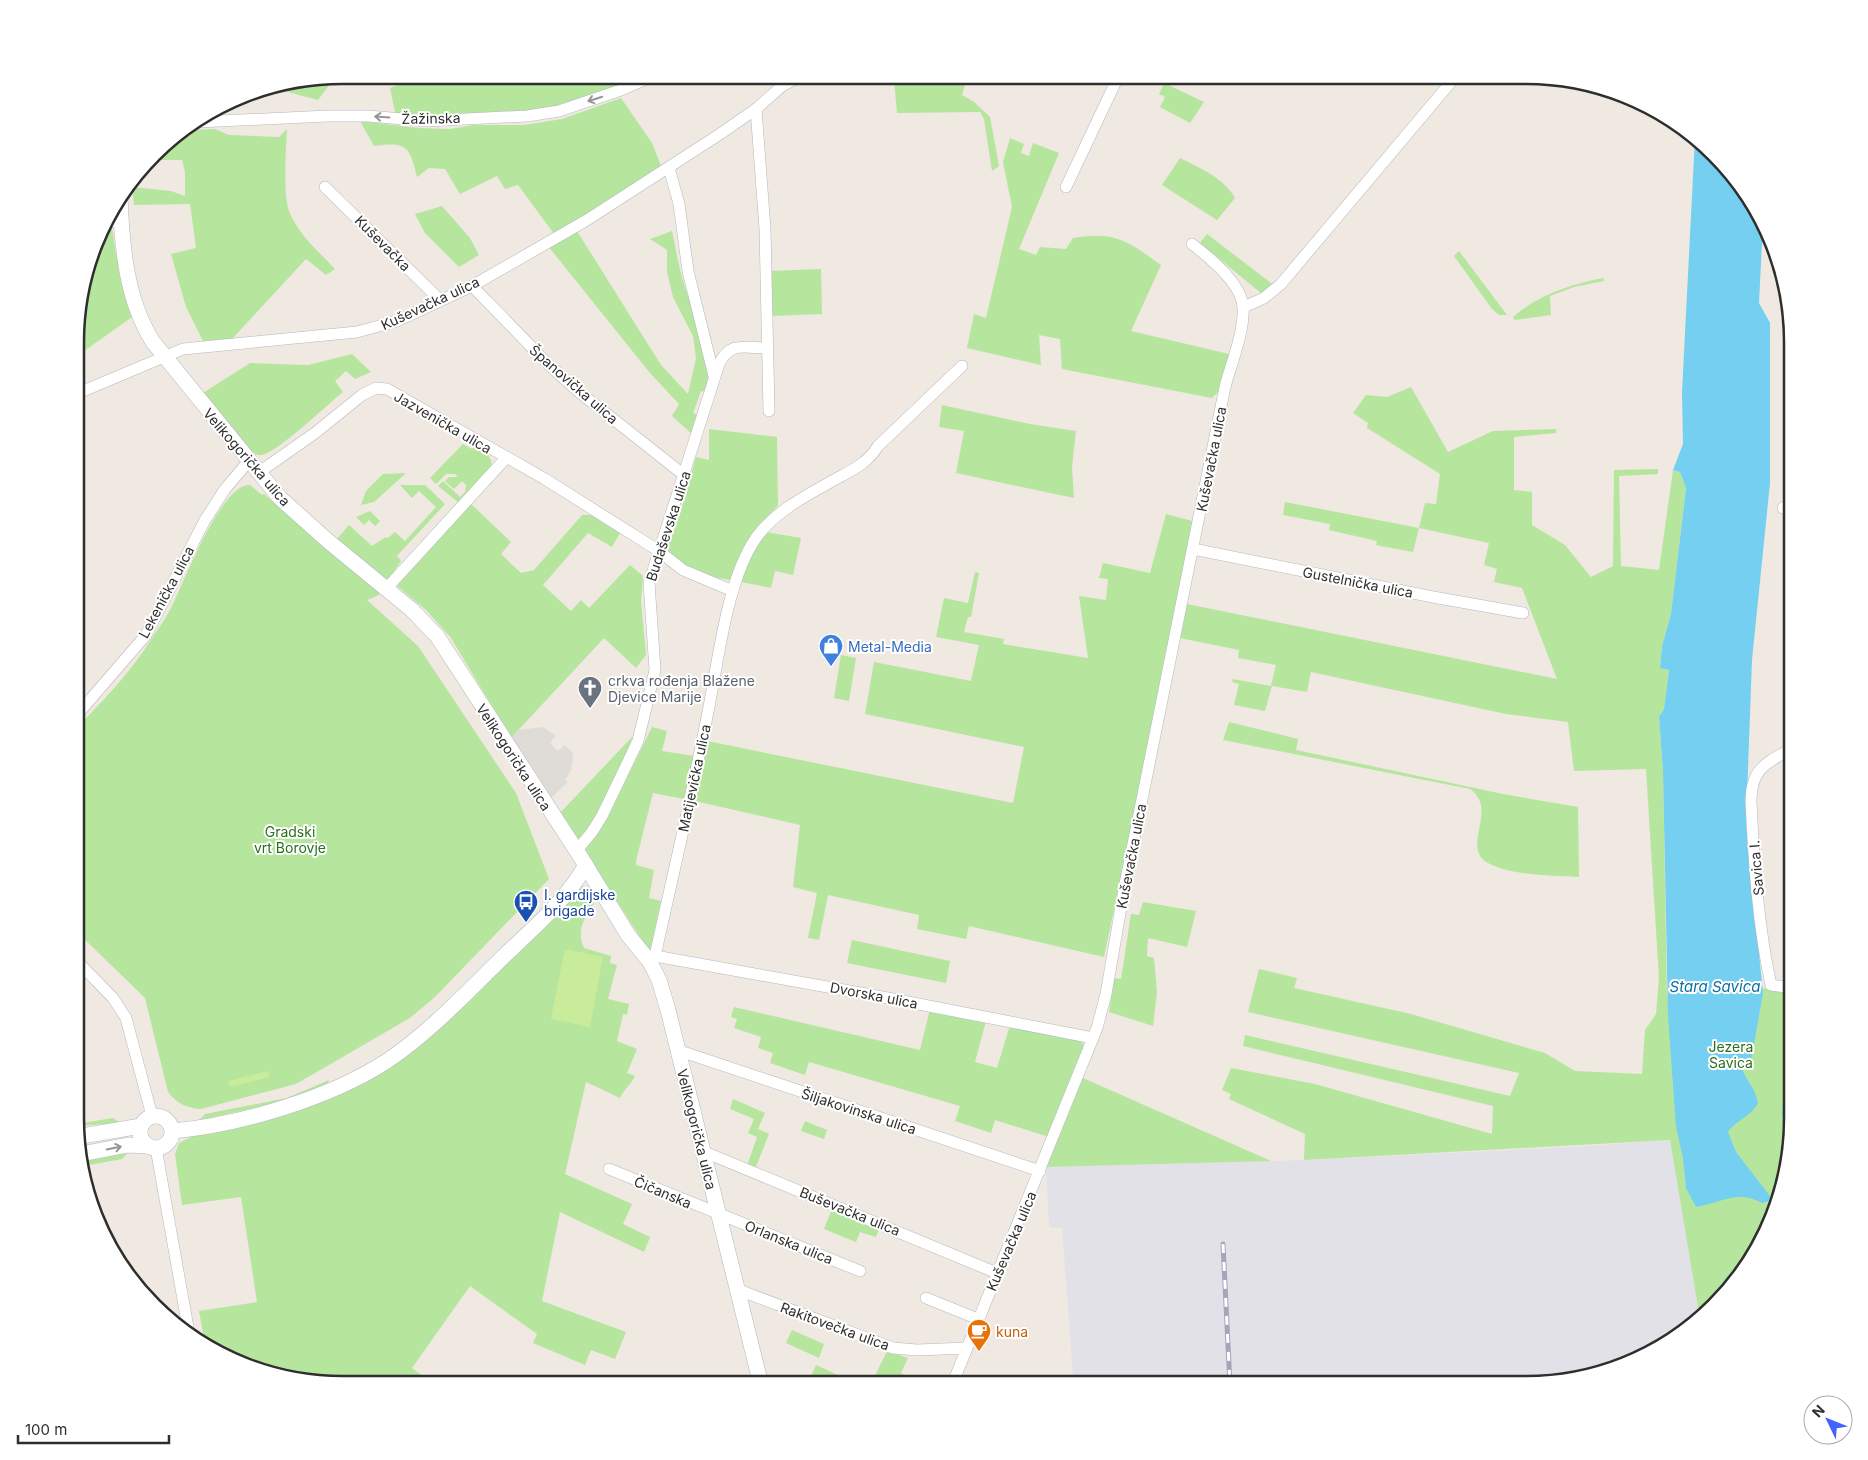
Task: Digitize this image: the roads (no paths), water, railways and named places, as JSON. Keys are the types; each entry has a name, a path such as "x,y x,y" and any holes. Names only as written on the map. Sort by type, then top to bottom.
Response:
{"street":[{"name":"Žažinska","path":"207,122 368,116 426,122 527,116 560,110 635,84"},
{"name":"Kuševačka ulica","path":"84,391 164,357 197,347 370,330 396,321 472,286 587,220 669,168 756,109 786,84"},
{"path":"1066,187 1115,84"},
{"path":"1192,244 1223,272 1237,291 1244,307 1264,298 1281,284 1449,84"},
{"path":"756,109 765,229 766,348 769,411"},
{"path":"669,168 679,204 688,271 715,378"},
{"name":"Kuševačka","path":"325,187 440,300"},
{"name":"Velikogorička ulica","path":"121,209 131,294 144,329 164,357 253,468 280,498 328,541 422,619 443,644 515,758 577,850 628,935 653,959 662,988 759,1376"},
{"path":"114,221 121,218"},
{"name":"Španovička ulica","path":"472,286 555,371 684,475"},
{"name":"Kuševačka ulica","path":"956,1376 1093,1038 1106,994 1124,884 1225,387 1244,307"},
{"name":"Budaševska ulica","path":"577,850 592,832 617,786 638,741 647,710 655,670 649,582 715,378 727,350 766,348"},
{"name":"Matijevička ulica","path":"653,959 696,774 733,591 749,550 763,529 792,505 870,458 878,446 962,366"},
{"name":"Jazvenička ulica","path":"253,468 315,433 362,396 380,387 394,393 545,479 659,551 671,562 693,576 733,591"},
{"name":"Jazvenička ulica","path":"386,589 506,458"},
{"name":"Lekenička ulica","path":"84,707 146,635 205,520 225,489 253,468"},
{"name":"Gustelnička ulica","path":"1193,549 1523,613"},
{"name":"Savica I.","path":"1784,753 1761,767 1756,773 1751,790 1751,802 1758,893 1768,971 1772,986 1784,987"},
{"path":"173,1131 246,1117 290,1105 336,1087 382,1064 433,1024 516,945 570,889 586,865"},
{"name":"Dvorska ulica","path":"653,959 872,995 1093,1038"},
{"path":"84,968 113,998 126,1018 146,1121 140,1137 152,1147 187,1325"},
{"name":"Šiljakovinska ulica","path":"677,1050 1040,1171"},
{"path":"84,1134 166,1118 173,1131"},
{"path":"86,1153 128,1145 152,1147 166,1145 173,1131"},
{"name":"Buševačka ulica","path":"702,1151 997,1273"},
{"name":"Čičanska","path":"610,1169 710,1212 717,1212"},
{"name":"Orlanska ulica","path":"717,1212 860,1271"},
{"name":"Rakitovečka ulica","path":"736,1289 893,1348 917,1350 967,1348"},
{"path":"926,1298 978,1319"}],"water":[{"name":"Stara Savica","path":"1695,147 1709,159 1731,185 1750,213 1762,237 1759,303 1770,323 1770,483 1752,660 1746,823 1763,993 1751,1061 1742,1068 1758,1103 1751,1112 1728,1132 1736,1152 1772,1198 1771,1201 1762,1203 1745,1197 1737,1197 1696,1207 1686,1188 1683,1158 1676,1127 1668,1016 1663,772 1659,717 1664,709 1669,670 1660,668 1662,646 1671,614 1686,488 1680,472 1673,470 1683,444 1682,392"},
{"path":"1784,1090 1784,1122 1782,1114"}],"railway":[{"path":"1223,1244 1230,1376"}],"place":[{"name":"Metal-Media","path":"831,667"},
{"name":"crkva rođenja Blažene Djevice Marije","path":"590,709"},
{"name":"I. gardijske brigade","path":"526,923"},
{"name":"kuna","path":"979,1352"}],"park label":[{"name":"Gradski vrt Borovje","path":"290,840"},
{"name":"Jezera Savica","path":"1731,1054"}]}
